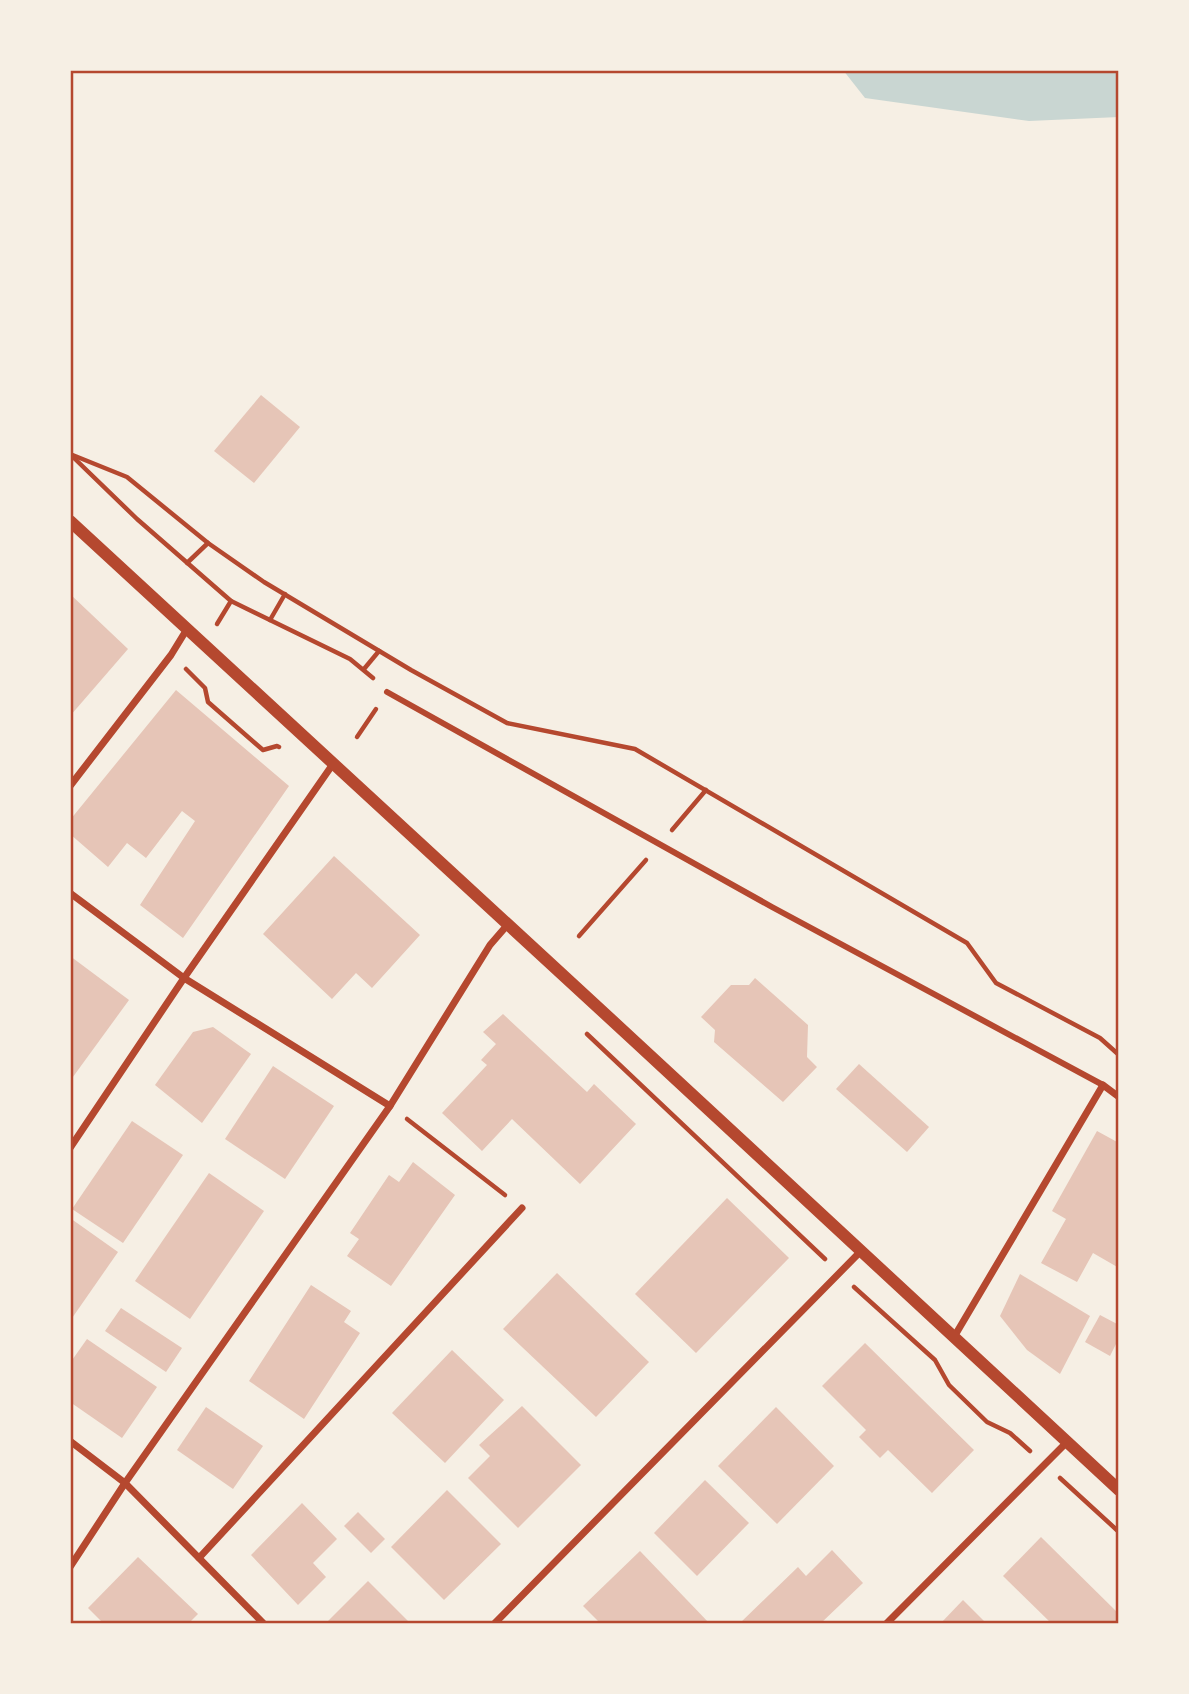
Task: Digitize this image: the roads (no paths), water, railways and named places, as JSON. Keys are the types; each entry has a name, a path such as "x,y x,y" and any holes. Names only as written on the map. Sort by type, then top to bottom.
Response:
{"street":[{"path":"70,522 509,923 1119,1490"},
{"path":"70,786 171,654 187,629"},
{"path":"387,692 1103,1085 1119,1097"},
{"path":"70,1148 333,764"},
{"path":"70,893 184,978 390,1106"},
{"path":"70,1567 125,1483 390,1106 490,945 509,923"},
{"path":"954,1337 1103,1085"},
{"path":"199,1558 522,1208"},
{"path":"494,1624 861,1251"},
{"path":"70,1441 125,1483 264,1624"},
{"path":"886,1624 1043,1463 1067,1442"}]}
